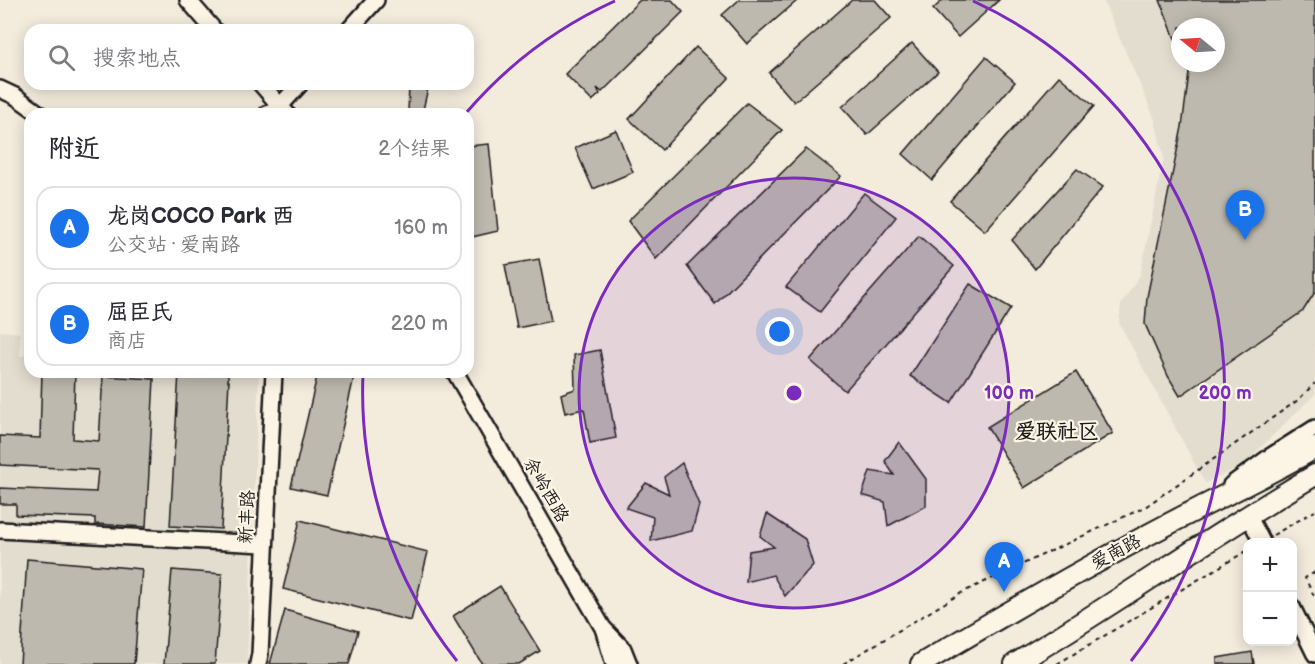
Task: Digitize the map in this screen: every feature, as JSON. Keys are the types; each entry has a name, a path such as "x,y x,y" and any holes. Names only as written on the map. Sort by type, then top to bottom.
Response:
{"main road":[{"name":"爱南路","path":"921,664 1066,578 1315,448"},
{"path":"1015,664 1086,622 1203,542 1315,475"}],"street":[{"path":"188,0 209,24"},
{"path":"354,24 376,0"},
{"path":"0,89 32,108"},
{"path":"265,90 276,108"},
{"path":"280,108 295,90"},
{"name":"新丰路","path":"258,664 274,378"},
{"name":"余岭西路","path":"458,378 603,628 614,664"},
{"path":"1206,504 1268,458 1315,428"},
{"path":"1288,490 1315,482"},
{"path":"1248,515 1260,538"},
{"path":"0,530 266,544"},
{"path":"1297,616 1315,654"},
{"name":"余岭西路","path":"603,628 623,649 629,664"}],"path":[{"path":"843,664 963,592 1145,507 1298,400 1315,383"},
{"path":"1269,538 1315,511"},
{"path":"1057,664 1243,553"},
{"path":"1315,572 1305,578 1315,598"}],"shaded area":[{"path":"1103,0 1315,0 1315,394 1242,466 1205,483 1119,323 1121,304 1140,275 1164,157 1154,117"},
{"path":"0,331 20,333 20,356 24,356 24,378 259,378 247,664 0,664"}],"building":[{"path":"640,0 672,0 683,12 602,92 597,88 600,94 592,101 565,74"},
{"path":"739,0 798,0 747,44 722,15"},
{"path":"852,0 875,0 891,18 794,102 769,73"},
{"path":"943,0 999,0 958,37 933,9"},
{"path":"1160,0 1315,0 1315,292 1303,311 1180,396 1168,376 1145,324 1147,297 1182,127 1189,72 1225,72 1225,18 1171,18 1171,28"},
{"path":"912,43 938,72 867,135 842,107"},
{"path":"696,47 729,78 662,150 629,119"},
{"path":"986,57 1015,82 932,180 903,154"},
{"path":"1059,76 1094,106 985,231 950,201"},
{"path":"409,90 428,90 423,108 408,108"},
{"path":"747,103 782,130 656,259 628,221"},
{"path":"616,130 633,172 593,189 575,148"},
{"path":"489,144 498,231 474,237 474,145"},
{"path":"806,149 841,176 715,304 687,266"},
{"path":"1077,169 1103,187 1035,269 1012,240"},
{"path":"864,193 896,217 820,312 786,287"},
{"path":"919,236 954,266 845,391 810,360"},
{"path":"539,259 551,321 517,328 505,265"},
{"path":"970,284 1011,308 951,403 910,376"},
{"path":"600,350 616,438 590,443 584,409 565,413 561,394 575,389 574,355"},
{"path":"1076,372 1113,433 1024,488 987,427"},
{"path":"42,378 75,378 73,439 99,441 103,378 154,379 146,527 95,524 95,518 16,515 16,504 0,504 0,488 96,492 98,470 0,465 0,436 40,438"},
{"path":"179,378 228,378 221,529 170,526"},
{"path":"317,378 354,378 327,495 291,487"},
{"path":"899,442 926,479 926,506 888,526 885,502 862,495 870,471 894,475 885,461"},
{"path":"682,463 699,505 692,531 651,541 653,517 626,508 646,483 669,494 664,477"},
{"path":"767,514 805,539 813,565 785,596 773,575 746,582 749,551 774,547 760,536"},
{"path":"300,520 428,552 411,621 283,589"},
{"path":"27,559 142,569 134,664 20,664"},
{"path":"172,570 222,574 215,664 164,664"},
{"path":"500,586 540,651 519,664 482,664 453,616"},
{"path":"285,610 358,631 349,664 270,664"},
{"path":"1252,652 1254,664 1217,664 1217,658"}],"place":[{"name":"屈臣氏","path":"1245,240"},
{"name":"龙岗COCO Park 西","path":"1004,592"}],"district":[{"name":"爱联社区","path":"1057,431"}]}
